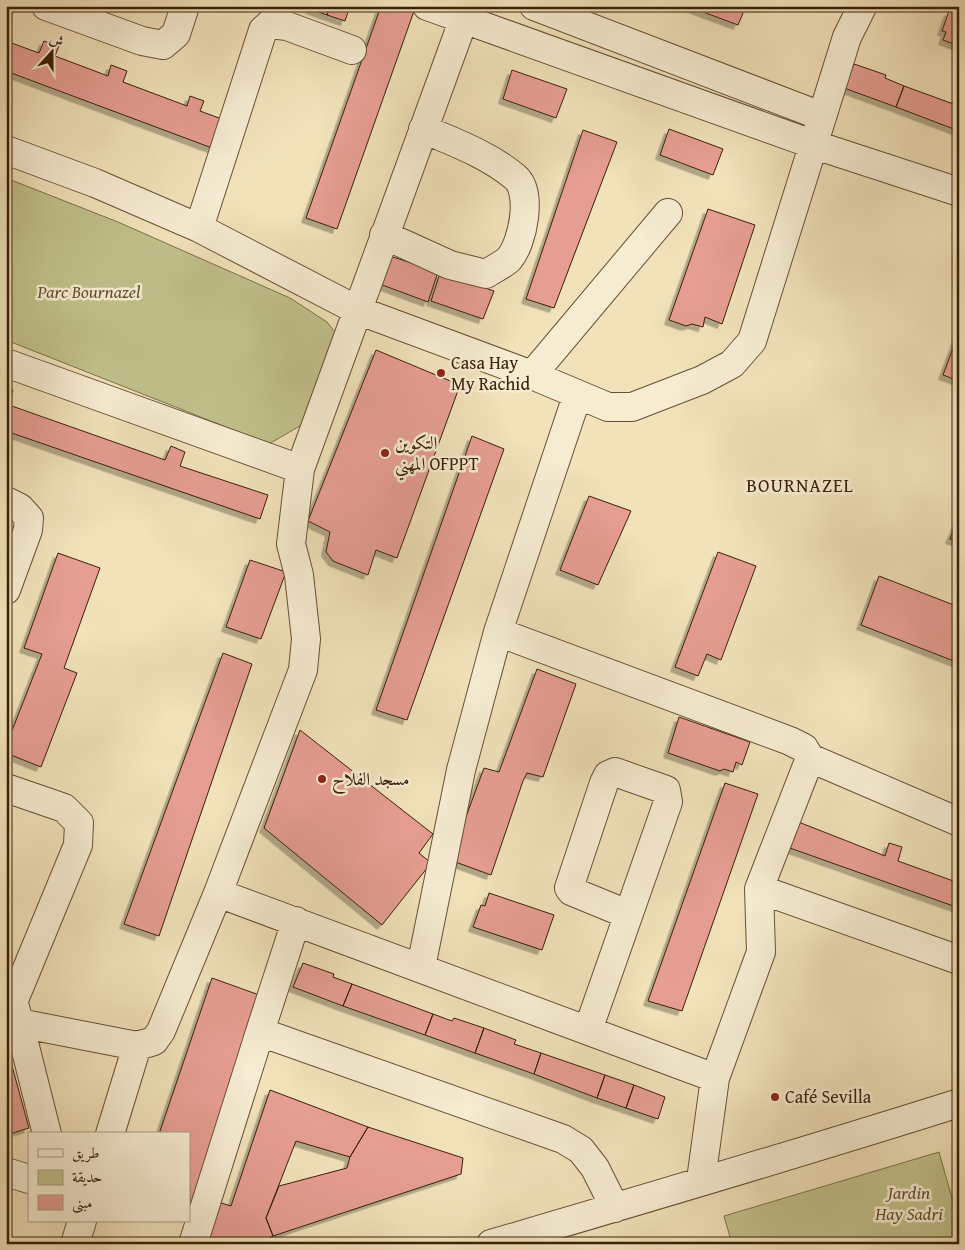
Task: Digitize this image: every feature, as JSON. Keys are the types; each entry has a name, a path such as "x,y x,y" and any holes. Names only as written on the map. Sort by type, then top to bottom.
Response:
{"street":[{"path":"46,6 142,41 163,46 176,34 185,6"},
{"path":"427,6 463,21 812,144 959,192"},
{"path":"534,6 821,116"},
{"path":"6,150 95,183 199,228 358,310 532,375 577,396 608,407 632,407 702,380 732,364 752,341 847,37 862,7"},
{"path":"16,1011 137,1046 154,1041 161,1032 218,893 303,670 306,638 299,575 291,544 300,469 463,21"},
{"path":"199,228 263,30 270,24 287,26 352,50"},
{"path":"384,235 450,265 486,274 509,259 523,230 526,202 517,178 463,146 423,129"},
{"path":"532,375 668,213"},
{"path":"6,363 300,469"},
{"path":"420,967 461,770 498,632 577,396"},
{"path":"6,501 20,508 29,518 28,530 6,590"},
{"path":"498,632 790,741 804,748 810,758 959,822"},
{"path":"701,1180 714,1078 761,952 759,889 810,758"},
{"path":"588,1030 669,796 666,790 615,772 608,775 604,783 569,888 627,914"},
{"path":"6,788 64,808 79,823 78,845 16,1011"},
{"path":"759,889 959,960"},
{"path":"218,893 714,1078"},
{"path":"192,1244 296,921"},
{"path":"6,973 46,1132"},
{"path":"260,1032 563,1139 581,1150 595,1168 615,1208"},
{"path":"111,1132 137,1046"},
{"path":"491,1244 615,1208 701,1180 814,1149 959,1103"},
{"path":"6,1172 28,1179"},
{"path":"70,1222 75,1244"},
{"path":"75,1244 82,1222"}],"green space":[{"name":"Parc Bournazel","path":"6,178 118,222 290,298 327,322 342,341 310,420 269,444 6,340"},
{"name":"Jardin Hay Sadri","path":"939,1152 959,1223 959,1244 732,1244 724,1216"}],"building":[{"path":"311,6 330,6 327,15 310,9"},
{"path":"330,6 350,6 345,21 327,15"},
{"path":"381,6 400,6 414,11 337,229 306,218"},
{"path":"687,6 746,6 738,25"},
{"path":"949,11 959,15 959,46 943,40 946,32 942,31"},
{"path":"6,41 39,53 44,41 59,46 55,56 108,76 111,65 127,71 123,82 187,106 190,96 204,101 200,111 230,122 220,151 6,71"},
{"path":"854,64 886,75 885,78 904,86 896,107 844,88"},
{"path":"512,70 567,89 556,118 503,99"},
{"path":"904,86 959,106 959,131 896,107"},
{"path":"669,129 723,149 713,175 660,155"},
{"path":"583,130 617,142 554,308 526,299"},
{"path":"708,209 755,225 722,324 705,317 703,327 692,324 686,326 669,320"},
{"path":"384,254 438,272 428,302 377,283"},
{"path":"440,273 494,291 483,319 431,301"},
{"path":"959,332 959,381 943,375"},
{"name":"التكوين المهني OFPPT","path":"376,350 460,385 397,558 376,550 368,575 333,561 326,552 330,532 308,521"},
{"path":"6,388 13,390 9,405 165,460 171,446 185,452 180,466 268,495 260,519 6,431"},
{"path":"472,436 504,449 407,720 376,710"},
{"path":"589,496 631,511 598,585 560,570"},
{"path":"959,518 959,542 950,539"},
{"path":"718,552 756,566 721,660 707,654 698,676 675,667"},
{"path":"58,553 100,568 64,668 77,673 41,767 6,753 6,746 42,654 24,648"},
{"path":"250,560 286,572 261,639 226,627"},
{"path":"879,576 959,607 959,663 861,625"},
{"path":"223,653 252,664 159,936 124,924"},
{"path":"537,669 576,684 543,777 527,773 523,781 491,875 450,860 484,768 499,772"},
{"path":"679,717 750,742 742,765 736,762 733,772 724,769 720,771 668,753"},
{"name":"مسجد الفلاح","path":"300,730 433,834 419,853 431,863 382,925 264,828"},
{"path":"725,783 758,794 682,1011 648,1001"},
{"path":"796,821 885,856 889,843 902,847 898,861 959,883 959,908 787,847"},
{"path":"489,893 554,915 542,950 473,927 481,905 485,906"},
{"path":"303,963 334,974 333,977 352,984 343,1006 293,987"},
{"path":"212,978 262,996 190,1208 190,1132 160,1132"},
{"path":"352,984 433,1014 425,1035 343,1006"},
{"path":"433,1014 452,1021 454,1018 484,1028 475,1053 425,1035"},
{"path":"484,1028 516,1040 514,1044 541,1053 534,1074 475,1053"},
{"path":"6,1044 29,1128 6,1135"},
{"path":"541,1053 605,1075 597,1098 534,1074"},
{"path":"605,1075 634,1085 626,1108 597,1098"},
{"path":"634,1085 665,1097 658,1119 626,1108"},
{"path":"270,1090 368,1127 350,1157 296,1141 266,1218 273,1236 259,1244 203,1244 218,1202 231,1206"},
{"path":"368,1127 463,1158 461,1174 273,1236 266,1218 279,1186 347,1168 350,1157"}],"place":[{"name":"Casa Hay My Rachid","path":"441,373"},
{"name":"التكوين المهني OFPPT","path":"385,453"},
{"name":"مسجد الفلاح","path":"322,779"},
{"name":"Café Sevilla","path":"775,1097"}],"district":[{"name":"BOURNAZEL","path":"800,485"}]}
